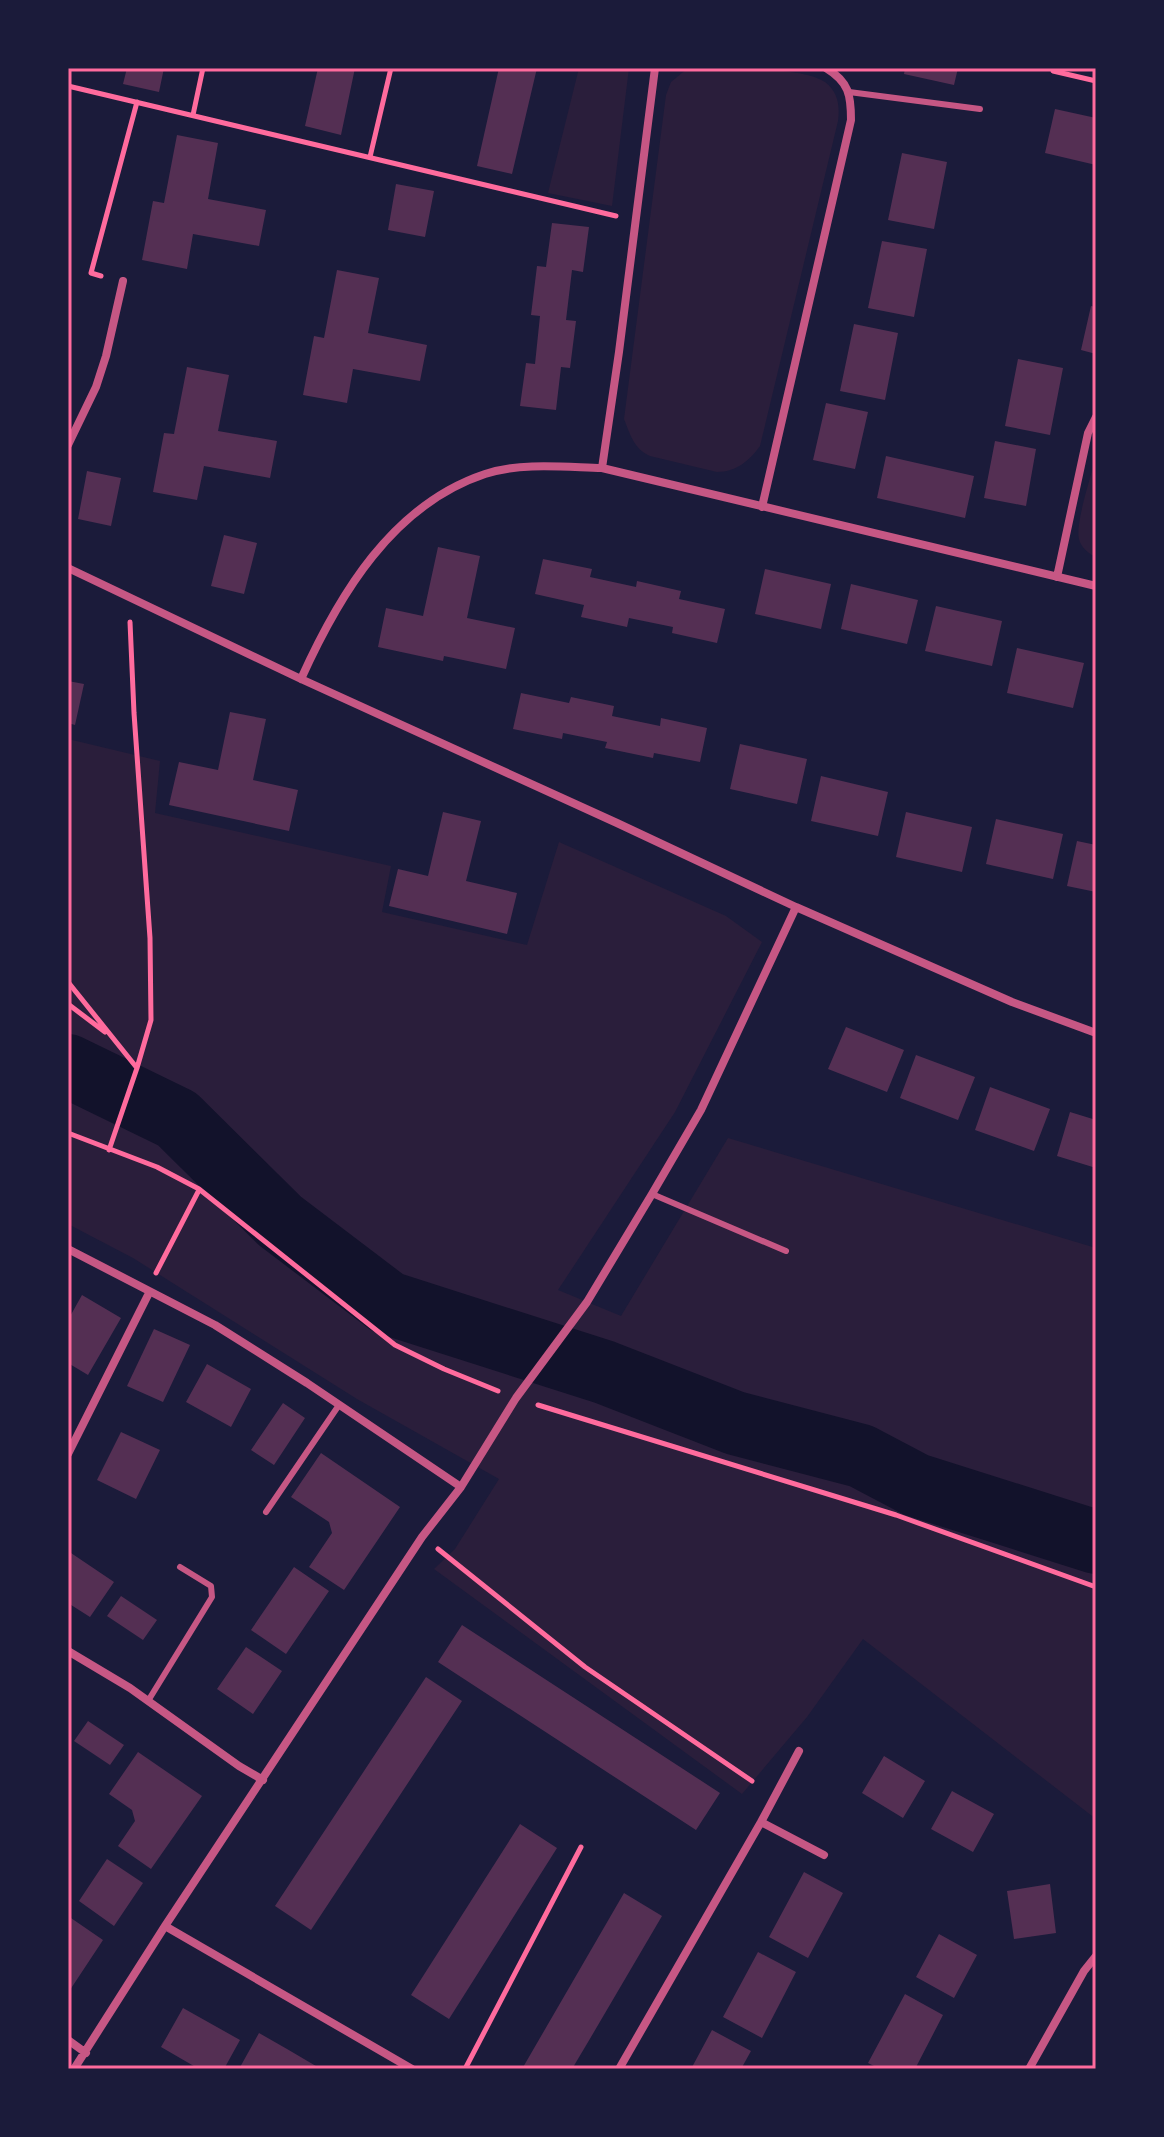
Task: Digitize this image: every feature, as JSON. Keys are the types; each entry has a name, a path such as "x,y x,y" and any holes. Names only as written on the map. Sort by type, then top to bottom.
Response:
{"street":[{"path":"602,468 655,68"},
{"path":"762,507 851,120 849,92 835,73 826,68"},
{"path":"68,445 96,387 123,281"},
{"path":"1057,577 1088,433 1096,417"},
{"path":"301,679 322,633 351,584 389,536 437,495 486,474 525,467 602,468 1096,586"},
{"path":"68,568 796,907 1012,1002 1096,1033"},
{"path":"74,2069 422,1537 461,1487 516,1398 587,1302 701,1110 796,907"},
{"path":"68,1249 215,1325 461,1487"},
{"path":"68,1454 149,1293"},
{"path":"68,1651 148,1701 263,1780"},
{"path":"619,2069 799,1751"},
{"path":"761,1822 824,1855"},
{"path":"165,1926 412,2069"},
{"path":"1029,2069 1084,1971 1096,1956"},
{"path":"68,2040 86,2053"}],"lane":[{"path":"849,92 980,109"},
{"path":"652,1194 786,1251"},
{"path":"266,1512 339,1405"},
{"path":"148,1701 212,1597 211,1586 180,1567"}],"path":[{"path":"193,115 203,68"},
{"path":"370,157 391,68"},
{"path":"1053,68 1053,71 1096,81"},
{"path":"68,86 635,220"},
{"path":"123,281 91,273 137,102"},
{"path":"109,1150 151,1020 150,938 129,625 138,601"},
{"path":"68,982 137,1068"},
{"path":"68,1004 114,1039"},
{"path":"68,1133 157,1167 199,1189 395,1345 444,1369 516,1398 896,1515 1096,1587"},
{"path":"149,1293 154,1276 199,1189"},
{"path":"422,1537 585,1667 752,1781"},
{"path":"465,2069 581,1847"}],"shaded area":[{"path":"579,68 629,68 612,206 548,193"},
{"path":"688,68 798,73 825,82 838,104 838,121 760,446 742,465 717,472 650,456 636,445 624,419 666,95 671,82"},
{"path":"1096,456 1096,558 1082,545 1078,532"},
{"path":"68,739 160,761 155,813 391,866 382,912 527,945 559,842 726,916 762,942 675,1112 558,1290 621,1316 728,1138 1096,1248 1096,1819 863,1639 807,1717 742,1794 434,1569 455,1549 499,1479 357,1399 133,1258 68,1224"}],"building":[{"path":"127,68 164,68 159,92 123,84"},
{"path":"318,68 355,68 341,135 305,126"},
{"path":"499,68 537,68 512,174 477,166"},
{"path":"905,68 958,68 954,85 904,74"},
{"path":"1055,109 1096,118 1096,165 1045,153"},
{"path":"177,135 218,143 208,199 266,210 259,246 193,234 187,269 142,260 153,201 164,203"},
{"path":"902,153 947,162 934,229 888,220"},
{"path":"396,184 434,191 425,237 388,230"},
{"path":"552,223 589,227 583,272 572,270 566,320 576,321 570,368 561,367 556,410 520,406 526,363 535,364 540,316 531,315 537,266 546,267"},
{"path":"882,241 927,249 914,317 868,308"},
{"path":"337,270 379,278 368,333 427,345 420,381 353,369 347,403 303,395 314,336 324,338"},
{"path":"1091,306 1096,307 1096,354 1081,350"},
{"path":"854,324 898,333 885,400 840,391"},
{"path":"1018,359 1063,368 1050,435 1005,426"},
{"path":"187,367 229,375 218,431 277,441 270,478 204,466 197,500 153,492 164,433 174,434"},
{"path":"826,403 868,412 855,469 813,460"},
{"path":"995,441 1036,449 1026,506 984,498"},
{"path":"886,456 974,476 965,518 877,498"},
{"path":"87,471 121,478 111,526 78,519"},
{"path":"224,535 257,543 244,594 211,586"},
{"path":"438,547 480,556 467,618 515,628 506,669 444,656 443,661 378,647 386,608 423,616"},
{"path":"543,559 592,569 590,577 636,587 637,581 681,591 679,599 725,609 717,643 672,633 673,627 629,618 627,627 581,617 584,605 535,594"},
{"path":"765,569 831,584 821,629 755,614"},
{"path":"851,584 918,600 907,644 841,629"},
{"path":"936,606 1002,621 992,666 925,651"},
{"path":"1017,648 1084,663 1073,708 1007,693"},
{"path":"68,681 84,684 75,725 68,723"},
{"path":"521,693 569,703 571,697 614,706 612,716 660,726 661,718 707,728 700,762 654,753 653,758 605,748 607,742 563,733 562,739 513,729"},
{"path":"230,712 266,719 253,780 298,790 289,831 169,805 179,762 218,770"},
{"path":"740,744 807,759 797,804 730,789"},
{"path":"821,776 888,792 878,836 811,821"},
{"path":"443,812 481,821 466,881 517,893 507,934 389,906 398,869 428,876"},
{"path":"906,812 972,827 962,872 896,857"},
{"path":"996,819 1063,834 1053,879 986,864"},
{"path":"1077,841 1096,845 1096,892 1067,886"},
{"path":"846,1027 904,1050 887,1092 828,1069"},
{"path":"916,1055 975,1077 958,1120 900,1098"},
{"path":"990,1087 1050,1109 1034,1151 975,1130"},
{"path":"1070,1112 1096,1120 1096,1168 1057,1156"},
{"path":"82,1295 121,1318 88,1375 68,1363 68,1320"},
{"path":"154,1329 190,1345 163,1402 127,1386"},
{"path":"207,1364 251,1389 231,1427 186,1402"},
{"path":"283,1403 305,1418 274,1465 251,1450"},
{"path":"121,1432 160,1450 136,1499 97,1480"},
{"path":"321,1453 400,1507 344,1590 309,1567 332,1533 329,1522 291,1497"},
{"path":"71,1553 114,1582 90,1617 68,1603 68,1558"},
{"path":"294,1567 329,1591 286,1654 251,1630"},
{"path":"121,1596 157,1620 143,1640 107,1616"},
{"path":"462,1625 720,1793 696,1830 438,1662"},
{"path":"246,1647 282,1671 253,1714 217,1689"},
{"path":"426,1677 462,1701 311,1930 275,1906"},
{"path":"88,1721 124,1745 110,1765 74,1741"},
{"path":"138,1752 202,1796 151,1869 118,1846 135,1821 132,1810 109,1794"},
{"path":"884,1756 925,1781 903,1818 862,1793"},
{"path":"952,1791 994,1814 973,1852 931,1829"},
{"path":"520,1824 557,1848 449,2019 411,1995"},
{"path":"107,1859 143,1883 114,1926 79,1901"},
{"path":"804,1872 843,1893 808,1958 769,1937"},
{"path":"1050,1884 1056,1933 1014,1939 1007,1891"},
{"path":"624,1893 662,1916 572,2069 522,2069"},
{"path":"68,1916 103,1940 68,1993"},
{"path":"939,1934 977,1955 954,1998 916,1977"},
{"path":"758,1952 796,1972 762,2038 723,2017"},
{"path":"905,1994 943,2015 915,2069 880,2069 868,2063"},
{"path":"183,2008 240,2040 224,2069 199,2069 161,2047"},
{"path":"712,2030 751,2051 741,2069 691,2069"},
{"path":"259,2033 287,2049 321,2069 239,2069"}],"waterway":[{"path":"68,1066 177,1119 280,1221 388,1303 604,1372 735,1423 861,1456 916,1485 1096,1542"}]}
